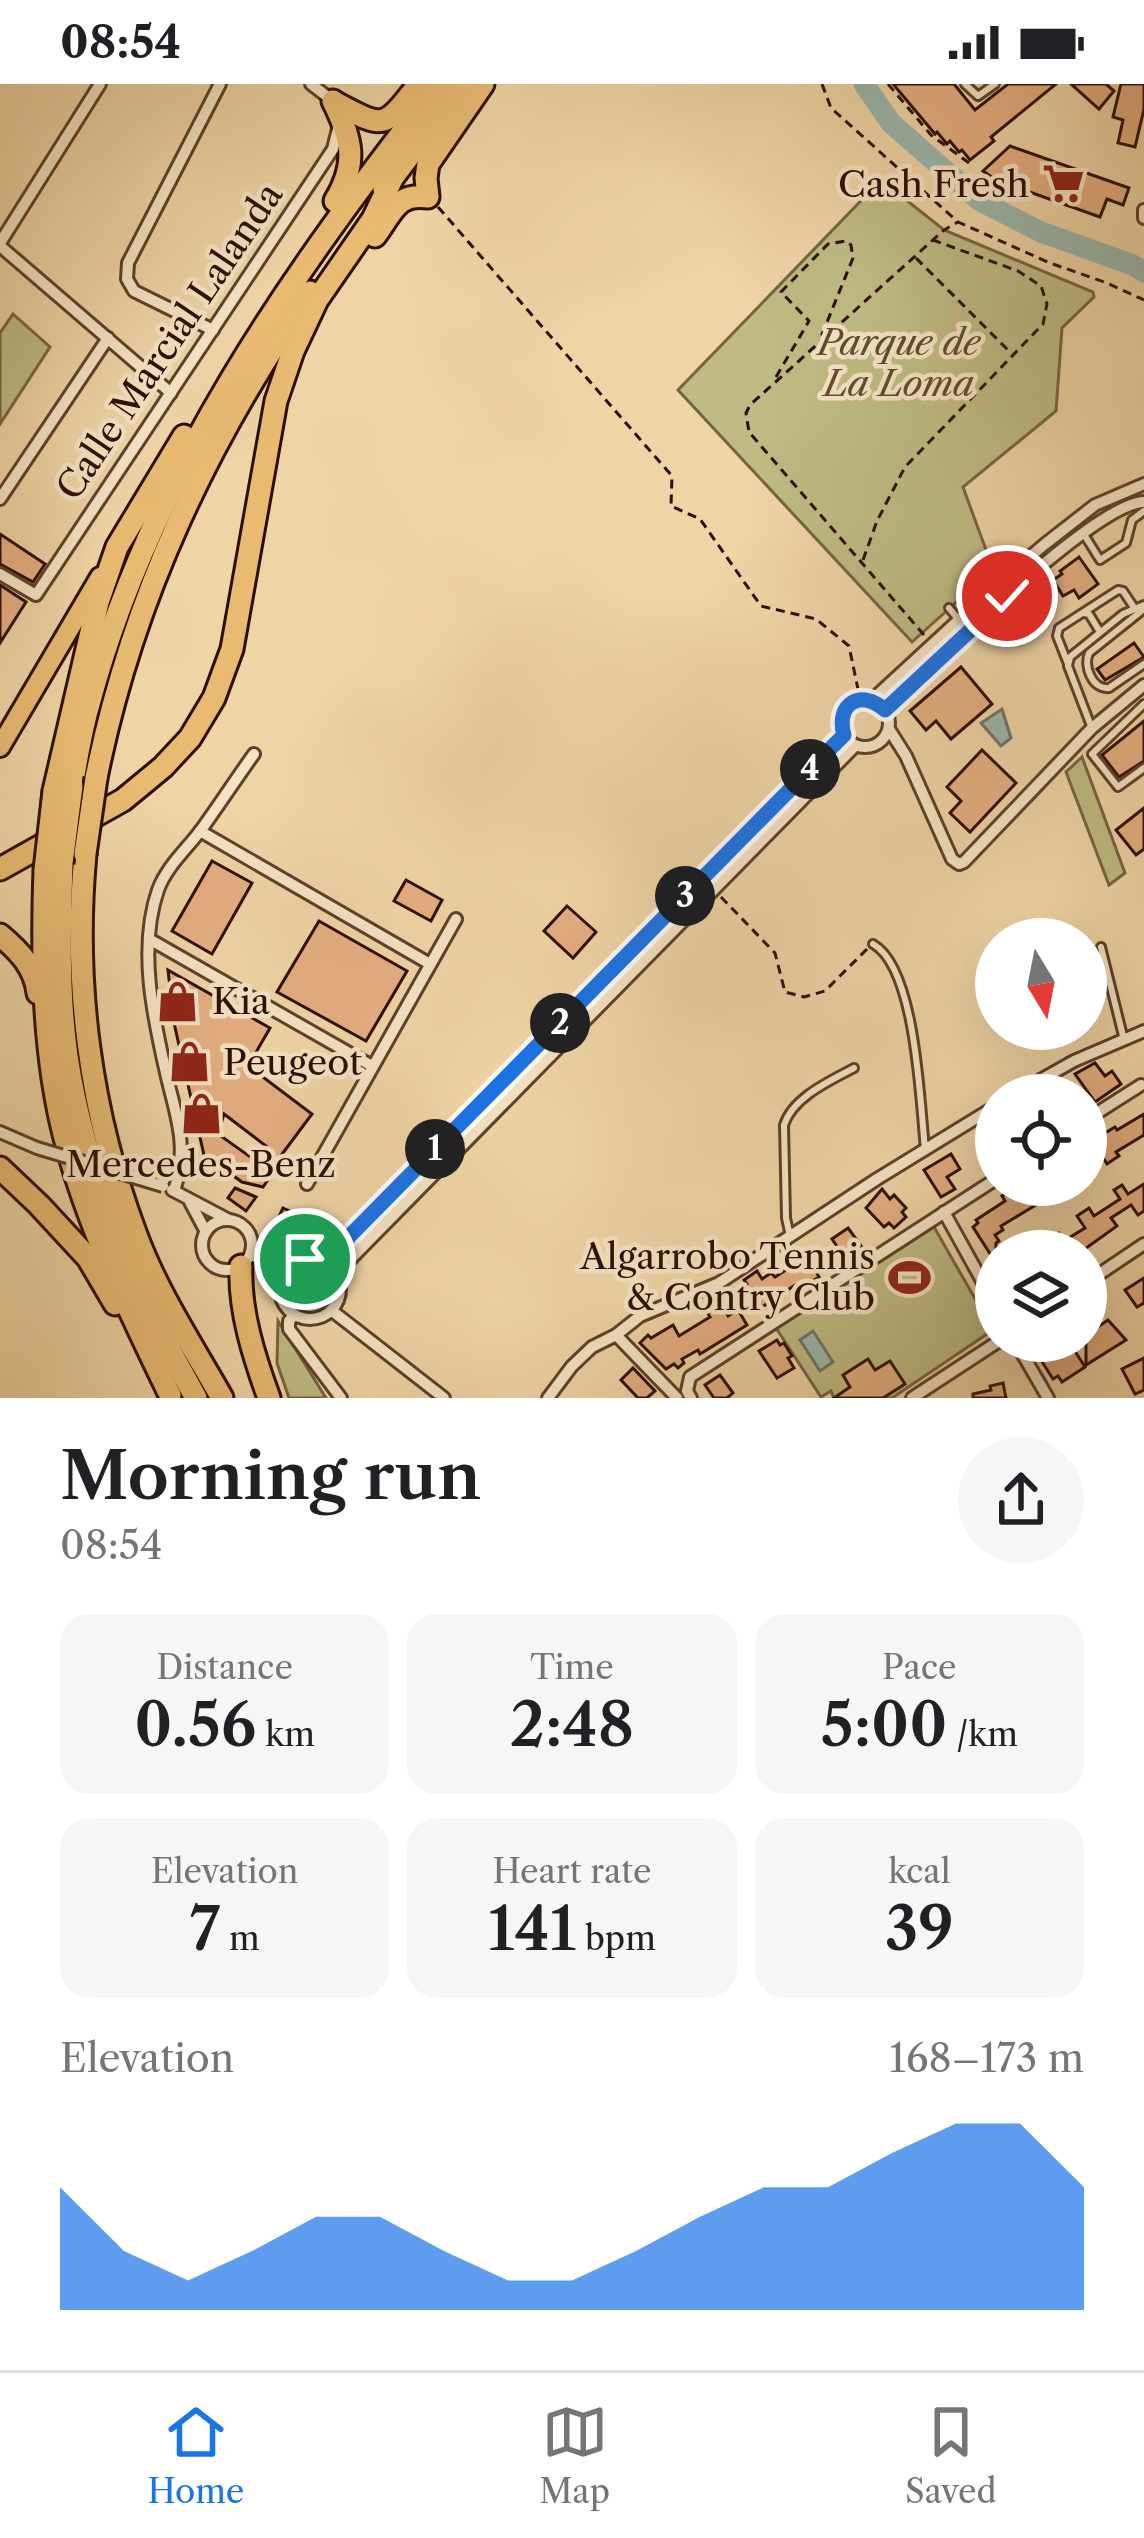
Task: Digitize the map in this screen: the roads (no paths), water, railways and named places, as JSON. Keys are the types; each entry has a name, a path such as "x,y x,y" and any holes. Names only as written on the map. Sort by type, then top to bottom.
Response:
{"highway":[{"path":"336,108 370,122 384,122 419,84"},
{"path":"63,788 131,579 204,423 310,256 440,84"},
{"path":"222,1398 137,1238 110,1158 92,1073 80,912 96,778 133,634 181,514 225,427 352,230 464,84"},
{"path":"293,351 403,198 428,196 428,164 483,84"},
{"path":"310,256 318,230 348,179 349,135 336,108"},
{"path":"0,869 123,800 190,738 214,698 232,649 276,401 293,351 317,300 373,219 393,177"},
{"path":"171,1397 124,1300 64,1137 44,968 53,866 98,602 118,547 244,338 288,289"},
{"path":"53,866 67,1058 81,1121 120,1249 196,1398"},
{"path":"0,935 22,953 36,981 57,1095"},
{"path":"0,1168 88,1258 171,1397"},
{"path":"246,1260 240,1286 268,1398"}],"main road":[{"path":"0,747 118,547"}],"street":[{"path":"100,84 0,244 171,393"},
{"path":"213,330 134,291 127,279 128,263 220,84"},
{"path":"311,84 336,108"},
{"name":"Calle Marcial Lalanda","path":"0,574 36,595 332,149 336,108"},
{"path":"0,499 108,338"},
{"path":"889,729 872,746 855,746 841,728 843,713 866,700 1095,505 1144,484"},
{"path":"885,710 1007,596 1085,532 1116,509 1130,503 1144,506"},
{"path":"885,710 889,729 906,756 952,860 959,864 1092,728 1144,686"},
{"path":"866,700 885,710"},
{"path":"324,1262 844,735"},
{"path":"336,1274 855,746"},
{"path":"169,1189 183,1143 156,1027 148,939 152,912 173,862 200,832 254,754"},
{"path":"200,832 430,964"},
{"path":"307,1184 456,919"},
{"path":"148,939 372,1066"},
{"path":"1051,1074 1144,1031"},
{"path":"1107,1106 1141,1084"},
{"path":"548,1398 592,1347 640,1316 718,1283 975,1119"},
{"path":"0,1132 169,1189 238,1222 249,1232 252,1247 246,1260 224,1270 210,1263 202,1248 206,1232 216,1222 230,1220"},
{"path":"691,1398 686,1391 690,1377 975,1192"},
{"path":"190,1202 206,1232"},
{"path":"944,1212 975,1268"},
{"path":"1107,1269 1144,1244"},
{"path":"305,1259 324,1262 336,1274 340,1293 331,1310 314,1319 294,1315 282,1301 283,1275 305,1259"},
{"path":"246,1260 283,1275"},
{"path":"331,1310 444,1398"},
{"path":"294,1315 289,1329 341,1398"},
{"path":"616,1335 677,1398"},
{"path":"912,1398 975,1357"},
{"path":"1028,1362 1048,1398"}],"lane":[{"path":"965,84 978,95 995,84"},
{"path":"1085,532 1100,560 1126,543 1132,520 1144,506"},
{"path":"976,584 986,594"},
{"path":"1092,728 1057,632 1118,590 1141,608"},
{"path":"949,608 959,620"},
{"path":"1069,666 1070,656 1123,614 1141,608"},
{"path":"1141,608 1086,659 1090,674 1103,689 1144,664"},
{"path":"1081,614 1089,614 1100,632"},
{"path":"1144,704 1092,754 1118,787 1144,768"},
{"path":"873,944 884,950 894,967 907,1009 922,1090 925,1150"},
{"path":"1107,971 1124,1040"},
{"path":"790,1236 784,1125 788,1114 817,1089 854,1068"}],"water":[{"path":"1002,709 1011,738 1001,746 981,723"},
{"path":"813,1331 833,1362 820,1371 800,1340"}],"waterway":[{"path":"864,84 891,123 980,201 1041,232 1144,272"}],"place":[{"name":"Cash Fresh","path":"1063,184"},
{"name":"Kia","path":"178,1001"},
{"name":"Peugeot","path":"189,1062"},
{"name":"Mercedes-Benz","path":"201,1114"},
{"name":"Algarrobo Tennis & Contry Club","path":"909,1277"}],"park label":[{"name":"Parque de La Loma","path":"899,362"}]}
